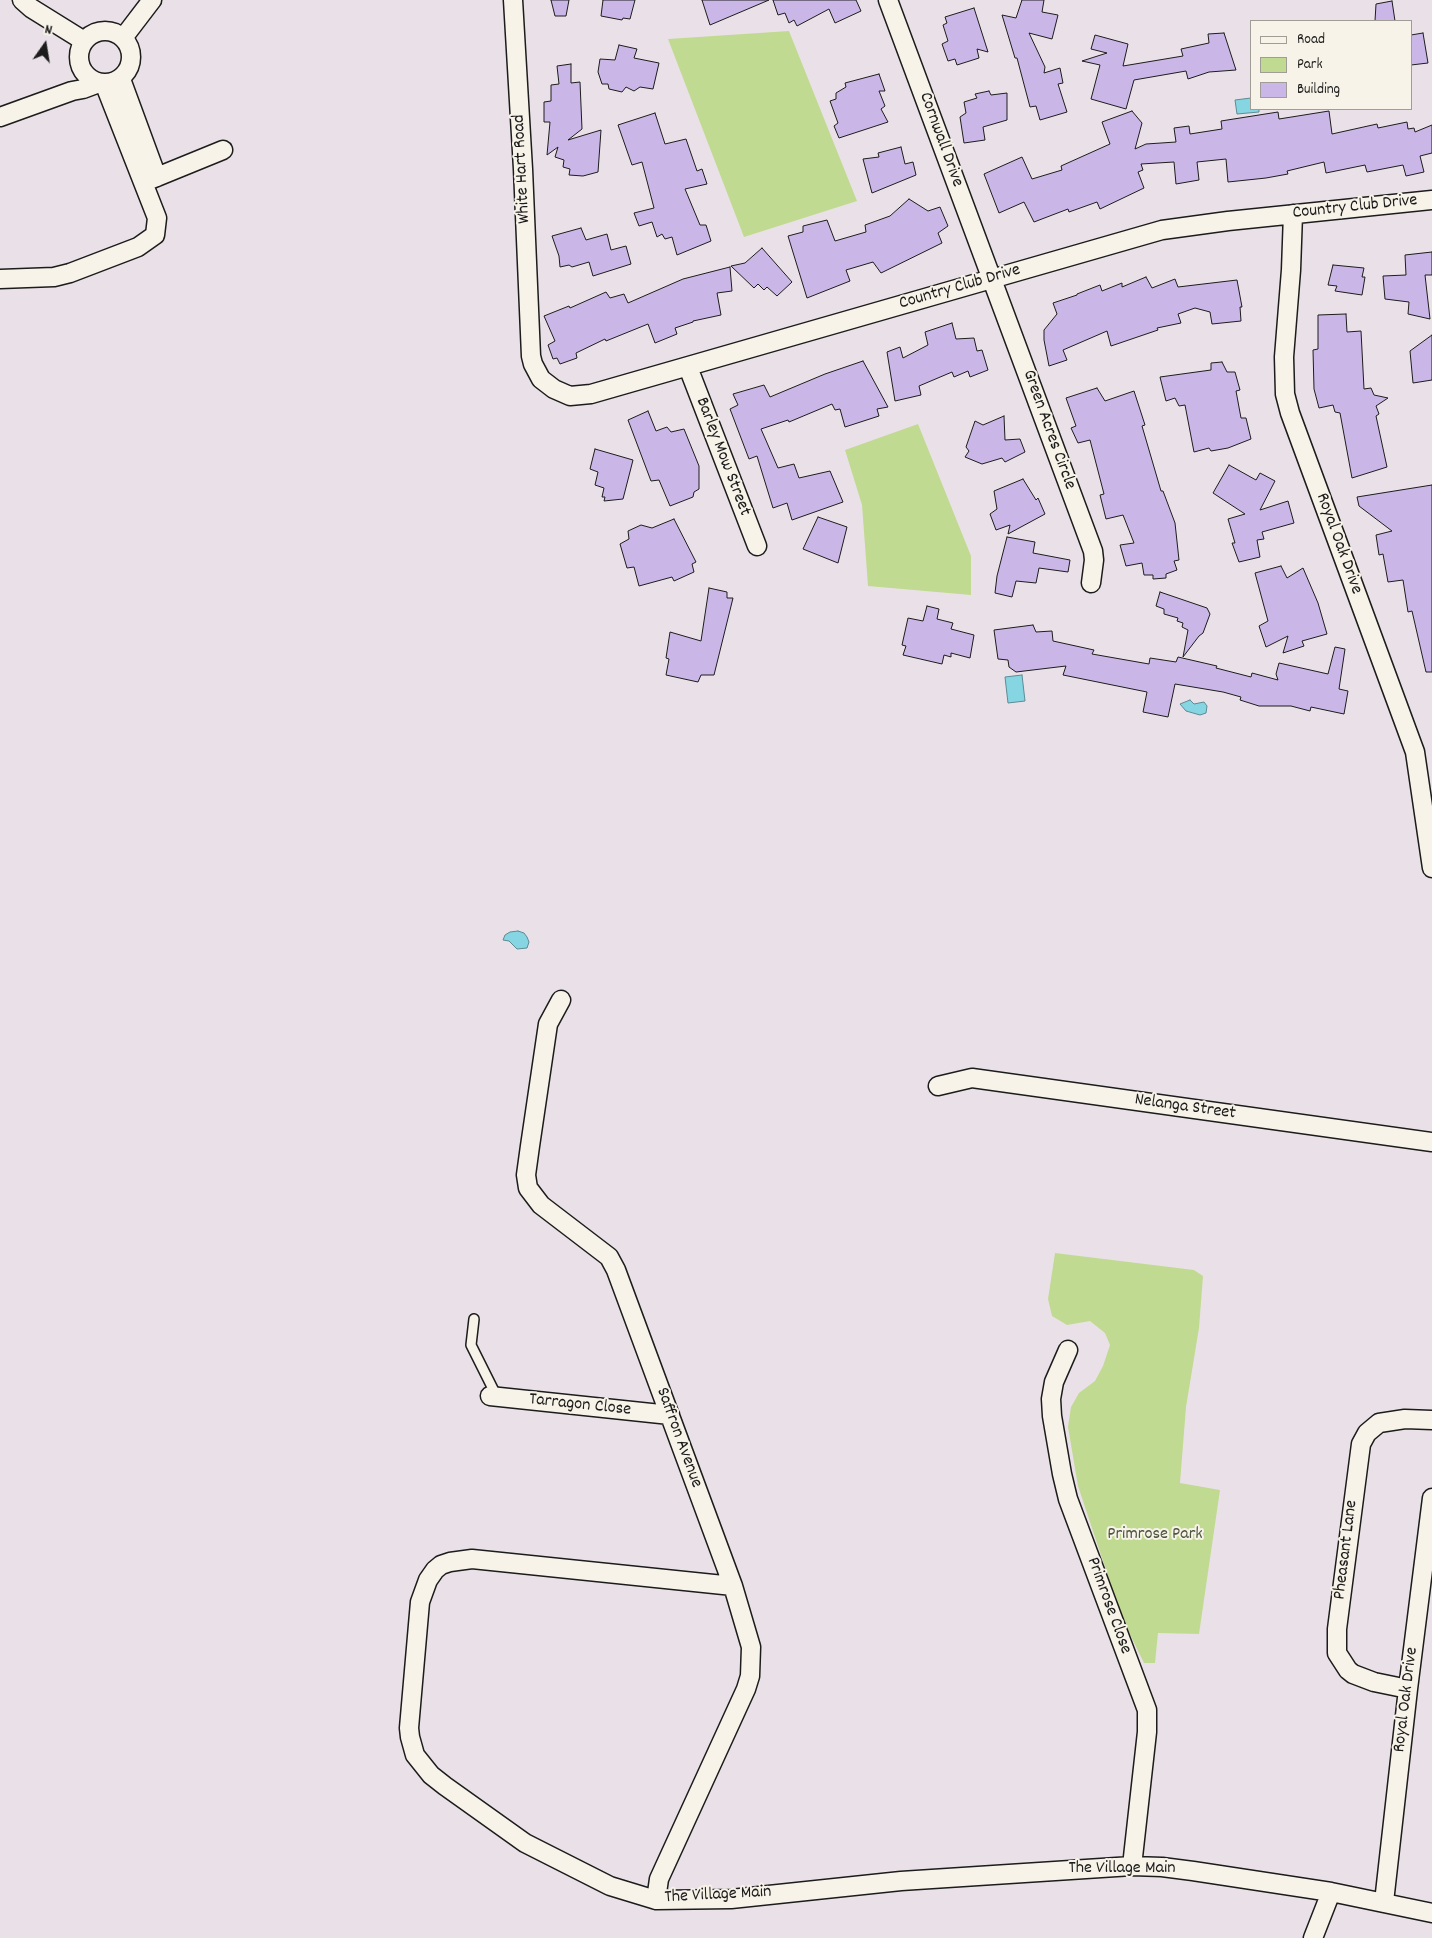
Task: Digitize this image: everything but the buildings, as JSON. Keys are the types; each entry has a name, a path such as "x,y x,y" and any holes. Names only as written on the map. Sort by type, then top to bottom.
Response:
{"street":[{"path":"22,0 31,8 84,41"},
{"path":"123,38 152,0"},
{"name":"White Hart Road","path":"513,0 530,338"},
{"name":"Cornwall Drive","path":"888,0 992,280"},
{"path":"0,117 102,80 129,68 130,50 123,38 112,32 96,33 84,41 79,50 78,58 102,80 150,180 157,218 155,235 138,247 60,276 0,278"},
{"path":"150,180 223,150"},
{"name":"Country Club Drive","path":"530,338 532,360 537,373 545,382 554,389 570,396 591,394 1162,230 1190,225 1432,200"},
{"name":"Royal Oak Drive","path":"1293,214 1291,270 1284,357 1285,394 1290,413 1415,752 1432,868"},
{"name":"Green Acres Circle","path":"992,280 1093,551 1094,560 1091,583"},
{"name":"Barley Mow Street","path":"688,367 757,546"},
{"name":"Saffron Avenue","path":"561,1000 548,1024 526,1175 528,1188 541,1205 611,1260 733,1586 750,1638 752,1657 750,1676 746,1689 659,1879 656,1900"},
{"name":"Nelanga Street","path":"938,1086 972,1078 1432,1142"},
{"name":"Primrose Close","path":"1068,1350 1054,1382 1051,1399 1062,1474 1068,1499 1147,1710 1147,1732 1132,1866"},
{"name":"Tarragon Close","path":"494,1396 670,1415"},
{"name":"Pheasant Lane","path":"1408,1689 1374,1682 1353,1674 1348,1670 1337,1653 1337,1629 1361,1444 1367,1433 1379,1423 1405,1419 1432,1420"},
{"name":"Royal Oak Drive","path":"1384,1902 1408,1689 1425,1605 1432,1498"},
{"name":"The Village Main","path":"733,1586 472,1560 450,1562 435,1570 428,1580 422,1597 409,1728 412,1750 417,1760 445,1786 525,1843 610,1886 656,1900 731,1898 900,1881 1132,1866 1193,1871 1330,1892 1432,1913"},
{"path":"1313,1938 1330,1892"}],"lane":[{"path":"474,1319 471,1345 494,1396"}],"green space":[{"path":"789,31 857,201 744,237 668,39"},
{"path":"918,424 971,556 971,595 868,586 862,505 845,450"},
{"name":"Primrose Park","path":"1055,1253 1194,1270 1203,1276 1199,1328 1186,1407 1180,1483 1220,1490 1199,1634 1158,1633 1155,1663 1144,1663 1122,1618 1078,1486 1068,1427 1071,1407 1079,1393 1095,1381 1103,1366 1110,1345 1105,1333 1090,1321 1067,1325 1052,1316 1048,1299"}],"water":[{"path":"1250,98 1250,110 1259,110 1259,112 1237,114 1235,100"},
{"path":"1022,675 1025,701 1008,703 1005,677"},
{"path":"1190,700 1194,704 1204,702 1207,706 1206,713 1200,715 1186,711 1180,704"},
{"path":"518,931 524,933 527,937 529,942 527,948 517,949 509,941 503,940 505,935 510,932"}]}
